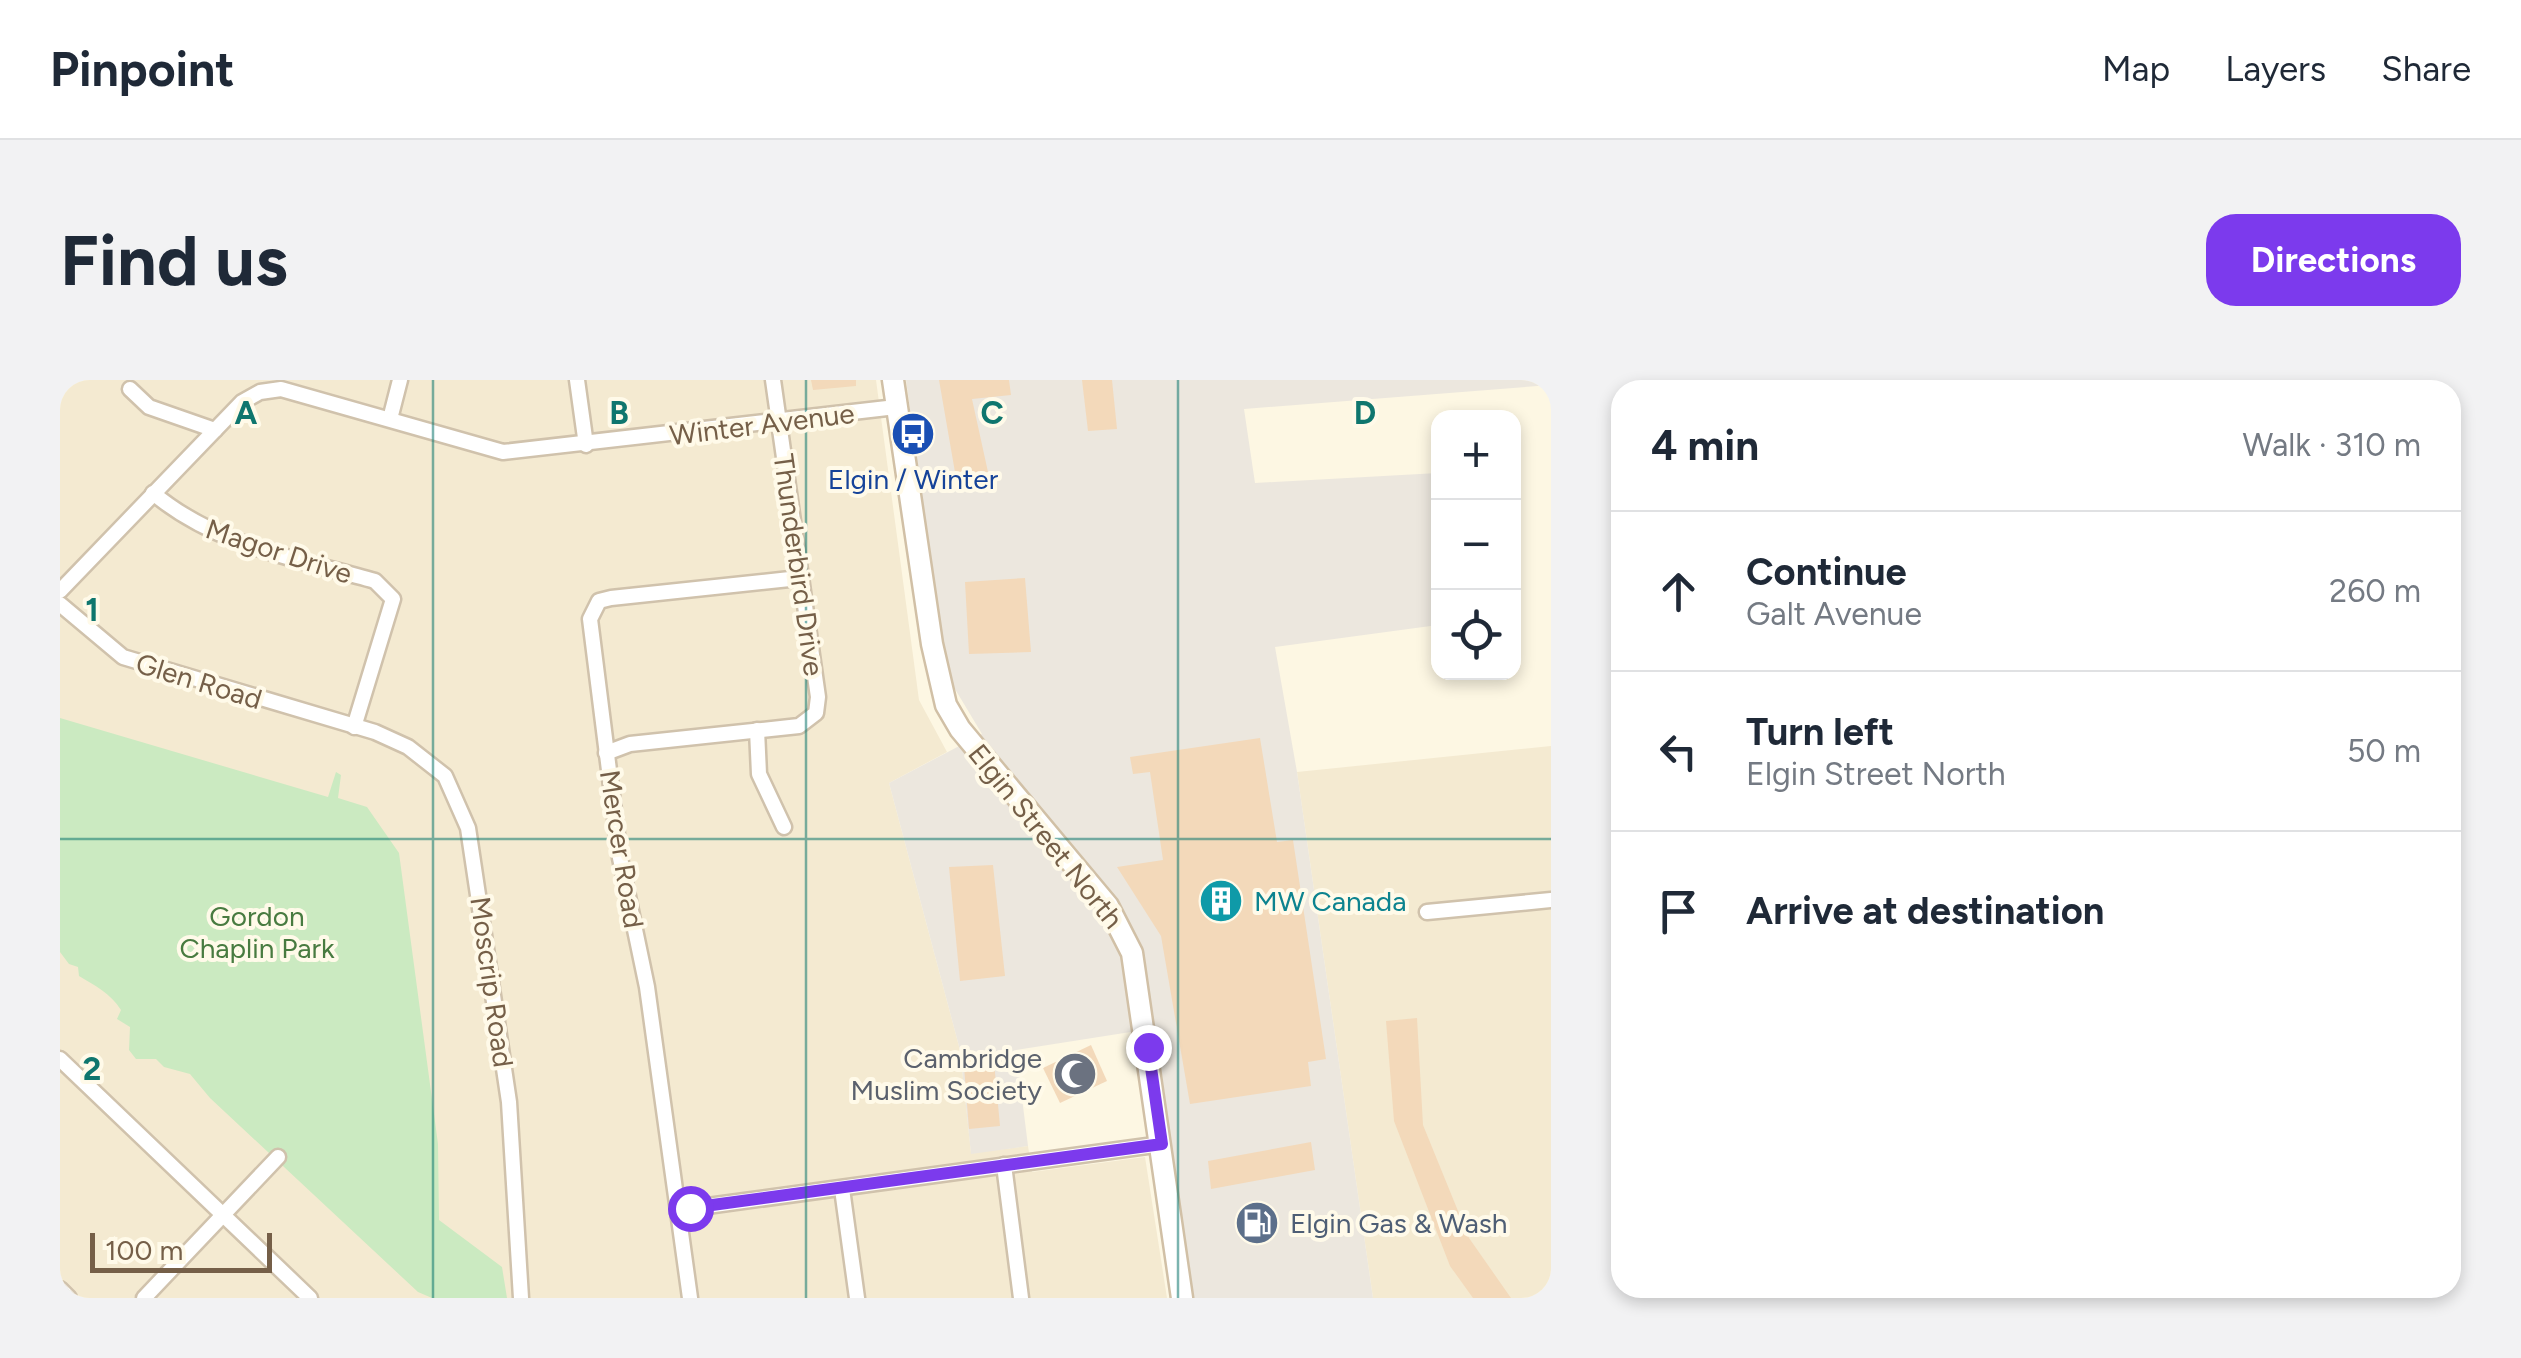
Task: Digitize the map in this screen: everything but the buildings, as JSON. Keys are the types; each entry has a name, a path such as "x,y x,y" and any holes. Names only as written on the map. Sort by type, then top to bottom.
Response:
{"street":[{"path":"390,419 400,380"},
{"path":"577,380 586,445"},
{"name":"Thunderbird Drive","path":"606,753 630,744 798,726 816,713 773,380"},
{"name":"Elgin Street North","path":"892,380 932,644 946,705 960,729 1121,926 1136,971 1182,1298"},
{"path":"130,389 149,407 215,430"},
{"name":"Winter Avenue","path":"60,590 242,402 260,392 281,389 503,452 896,407"},
{"name":"Magor Drive","path":"153,493 194,524 218,536 375,581 386,589 393,599 354,727"},
{"name":"Mercer Road","path":"690,1298 647,987 620,858 590,619 598,601 799,578"},
{"name":"Glen Road","path":"60,604 123,658 354,727"},
{"name":"Moscrip Road","path":"354,727 408,747 444,776 468,828 509,1102 521,1298"},
{"path":"756,730 759,774 784,826"},
{"path":"1426,912 1551,900"},
{"path":"60,1059 310,1298"},
{"path":"678,1210 1162,1144"},
{"path":"144,1298 278,1157"},
{"path":"1004,1165 1021,1298"},
{"path":"842,1189 857,1298"},
{"path":"60,1289 69,1298"}],"shaded area":[{"path":"60,380 876,380 919,700 947,752 889,783 960,1050 971,1153 1028,1146 1032,1172 1145,1157 1167,1298 60,1298"},
{"path":"906,380 1551,380 1551,385 1244,409 1255,483 1431,473 1431,626 1275,647 1297,772 1373,1298 1191,1298 1156,1028 1016,1050 1028,1146 971,1154 960,1050 889,783 982,734 946,674"},
{"path":"1551,746 1551,1298 1373,1298 1297,772"}],"green space":[{"name":"Gordon Chaplin Park","path":"60,718 328,797 336,772 341,775 338,798 367,807 399,853 438,1144 439,1220 502,1267 507,1298 432,1298 418,1292 210,1098 190,1074 164,1067 156,1059 136,1059 129,1050 130,1027 117,1019 121,1010 107,994 79,976 78,967 69,964 60,952"}],"place":[{"name":"Elgin / Winter","path":"913,434"},
{"name":"MW Canada","path":"1221,901"},
{"name":"Cambridge Muslim Society","path":"1075,1074"},
{"name":"Elgin Gas & Wash","path":"1257,1223"}],"route":[{"path":"690,1208 1162,1144 1148,1047"}]}
